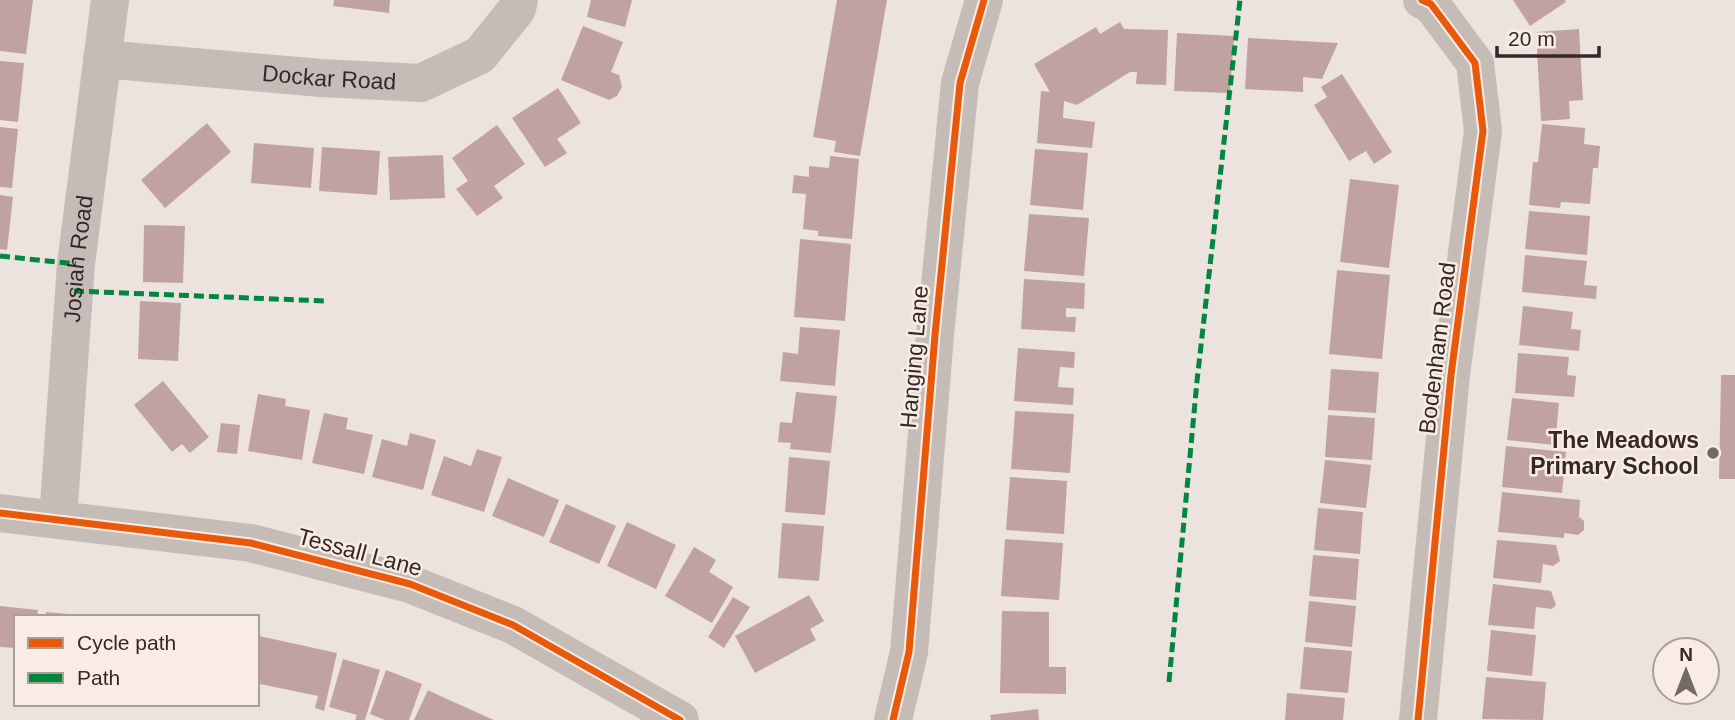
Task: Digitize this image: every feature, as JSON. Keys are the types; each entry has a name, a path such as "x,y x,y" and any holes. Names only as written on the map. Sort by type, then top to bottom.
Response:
{"street":[{"name":"Josiah Road","path":"58,519 76,264 110,0"},
{"name":"Dockar Road","path":"102,59 321,78 421,83 480,55 517,9 519,0"},
{"name":"Hanging Lane","path":"893,720 909,652 935,335 960,83 984,0"},
{"name":"Bodenham Road","path":"1418,720 1451,375 1483,131 1475,63 1431,4 1422,0"},
{"name":"Tessall Lane","path":"0,513 251,543 410,584 513,625 680,720"}],"building":[{"path":"0,0 33,0 26,54 0,51"},
{"path":"334,0 390,0 389,13 333,6"},
{"path":"591,0 632,0 625,27 587,17"},
{"path":"837,0 887,0 860,156 834,152 836,141 813,137"},
{"path":"1513,0 1565,0 1566,2 1530,26"},
{"path":"1120,22 1124,29 1168,30 1166,85 1136,84 1137,72 1130,72 1077,105 1064,101 1063,118 1095,122 1092,148 1037,143 1041,91 1050,92 1034,64 1096,27 1100,34"},
{"path":"583,26 623,42 611,72 619,75 622,87 617,96 609,100 561,80"},
{"path":"1579,29 1583,100 1569,101 1570,119 1541,121 1536,32"},
{"path":"1177,33 1234,36 1230,93 1174,91"},
{"path":"1248,38 1338,43 1322,79 1303,77 1303,92 1245,89"},
{"path":"0,61 24,63 18,122 0,120"},
{"path":"1342,74 1392,152 1374,164 1366,151 1349,161 1314,105 1327,97 1321,87"},
{"path":"558,88 581,123 557,139 567,153 545,167 512,118"},
{"path":"207,123 231,152 165,208 141,180"},
{"path":"1542,124 1585,128 1584,144 1600,146 1598,168 1593,168 1590,204 1561,202 1560,208 1529,205 1533,162 1538,162"},
{"path":"497,125 525,164 494,186 503,198 477,216 456,189 468,181 452,158"},
{"path":"0,127 18,129 12,188 0,187"},
{"path":"254,143 314,148 311,188 251,183"},
{"path":"322,147 380,151 377,195 319,191"},
{"path":"1035,149 1088,153 1083,210 1030,205"},
{"path":"443,155 445,198 390,200 388,157"},
{"path":"830,156 859,159 852,239 818,236 818,231 803,229 806,194 792,193 794,175 809,177 809,166 829,168"},
{"path":"1350,179 1399,185 1389,268 1340,262"},
{"path":"0,195 13,197 7,250 0,249"},
{"path":"1529,211 1590,216 1587,255 1525,249"},
{"path":"1029,214 1089,218 1084,276 1024,271"},
{"path":"144,225 185,226 183,283 143,282"},
{"path":"800,239 851,244 845,321 794,317"},
{"path":"1525,255 1587,261 1584,285 1597,286 1596,299 1522,292"},
{"path":"1337,270 1390,275 1382,359 1329,354"},
{"path":"1024,279 1085,283 1084,309 1066,308 1066,317 1076,317 1075,332 1021,329"},
{"path":"140,301 181,303 178,361 138,359"},
{"path":"1523,306 1573,312 1571,329 1581,330 1579,351 1519,345"},
{"path":"800,327 840,330 835,386 780,381 783,352 798,354"},
{"path":"1018,348 1075,352 1074,368 1060,367 1058,387 1074,388 1073,405 1014,401"},
{"path":"1518,353 1569,357 1567,375 1576,376 1574,397 1515,393"},
{"path":"1331,369 1379,372 1376,413 1328,410"},
{"path":"1721,375 1735,375 1735,479 1719,479"},
{"path":"163,381 209,437 190,453 182,444 172,452 134,405"},
{"path":"796,392 837,396 831,453 790,449 791,443 778,442 780,422 792,423"},
{"path":"258,394 286,399 285,406 310,410 302,460 248,451"},
{"path":"1512,398 1559,403 1555,445 1507,440"},
{"path":"1015,411 1074,414 1070,473 1011,469"},
{"path":"324,413 348,418 346,429 373,435 364,474 312,463"},
{"path":"1328,415 1375,418 1372,460 1325,457"},
{"path":"221,423 240,425 237,454 217,452"},
{"path":"410,433 436,440 423,490 372,477 382,439 407,446"},
{"path":"1506,446 1566,452 1562,493 1502,487"},
{"path":"477,449 502,457 484,512 431,495 444,456 471,466"},
{"path":"789,457 830,461 825,515 785,512"},
{"path":"1325,460 1371,465 1366,508 1320,503"},
{"path":"1010,477 1067,481 1064,534 1006,530"},
{"path":"508,478 559,500 544,537 492,516"},
{"path":"1502,492 1580,500 1579,517 1584,521 1584,530 1578,535 1564,533 1564,538 1498,532"},
{"path":"566,504 616,526 599,564 549,542"},
{"path":"1318,508 1363,512 1360,554 1314,550"},
{"path":"627,522 676,545 656,589 607,566"},
{"path":"782,523 824,526 819,581 778,578"},
{"path":"1005,539 1063,543 1059,600 1001,596"},
{"path":"1497,540 1556,545 1560,561 1553,566 1543,564 1541,583 1493,578"},
{"path":"694,547 716,560 709,572 733,587 712,623 665,596"},
{"path":"1313,555 1359,559 1356,600 1309,596"},
{"path":"1493,584 1551,591 1556,605 1552,609 1536,607 1534,629 1488,625"},
{"path":"809,595 824,621 810,629 816,640 755,673 735,636"},
{"path":"733,597 750,607 724,648 708,637"},
{"path":"1309,601 1356,606 1352,647 1305,642"},
{"path":"0,606 38,610 37,615 14,615 14,648 0,647"},
{"path":"1002,611 1049,612 1049,667 1066,667 1066,694 1000,693"},
{"path":"46,612 80,615 46,615"},
{"path":"1491,630 1536,635 1532,676 1487,671"},
{"path":"259,636 337,653 324,711 315,708 318,696 260,684"},
{"path":"1304,647 1352,651 1348,693 1300,689"},
{"path":"343,659 380,670 365,720 355,720 357,715 329,707"},
{"path":"386,670 422,684 409,720 385,720 370,714"},
{"path":"1486,677 1546,682 1543,720 1482,719"},
{"path":"428,690 438,695 494,720 414,720"},
{"path":"1287,693 1345,698 1343,720 1285,720"},
{"path":"1038,709 1039,720 991,720 990,715"}],"marked path":[{"path":"1169,682 1197,381 1240,0"},
{"path":"0,256 76,264"},
{"path":"74,291 325,301"}],"cycle path":[{"path":"893,720 909,652 935,335 960,83 984,0"},
{"path":"1418,720 1451,375 1483,131 1475,63 1431,4 1422,0"},
{"path":"0,513 251,543 410,584 513,625 680,720"}],"place":[{"name":"The Meadows Primary School","path":"1713,453"}]}
